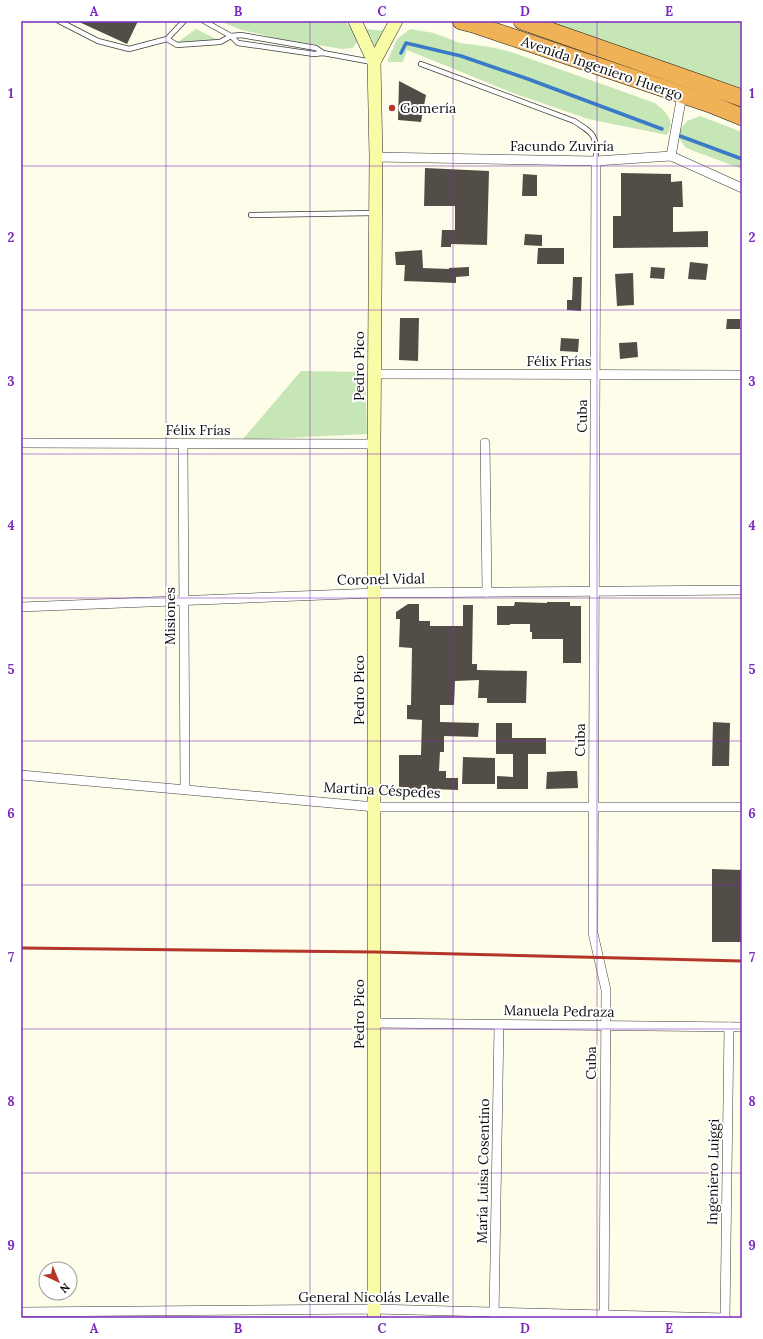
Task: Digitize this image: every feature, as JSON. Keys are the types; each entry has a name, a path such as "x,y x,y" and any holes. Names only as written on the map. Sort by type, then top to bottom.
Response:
{"highway":[{"name":"Avenida Ingeniero Huergo","path":"461,21 480,26 710,104 742,117"},
{"name":"Avenida Ingeniero Huergo","path":"522,21 742,98"}],"street":[{"name":"Pedro Pico","path":"355,21 374,62 376,157 374,444 374,1314"},
{"name":"Pedro Pico","path":"374,62 396,21"},
{"path":"671,156 682,95"},
{"name":"Facundo Zuviría","path":"376,157 596,161 671,156 742,188"},
{"name":"Cuba","path":"596,161 593,934 606,990 604,1316"},
{"name":"Félix Frías","path":"375,374 742,375"},
{"name":"Félix Frías","path":"21,443 374,444"},
{"path":"485,443 487,592"},
{"name":"Misiones","path":"182,444 185,789"},
{"name":"Coronel Vidal","path":"21,607 375,593 742,590"},
{"name":"Martina Céspedes","path":"21,775 375,807 742,807"},
{"name":"Manuela Pedraza","path":"375,1023 742,1027"},
{"name":"María Luisa Cosentino","path":"494,1315 499,1025"},
{"name":"Ingeniero Luiggi","path":"726,1318 729,1027"},
{"name":"General Nicolás Levalle","path":"21,1312 139,1315 374,1314 726,1318"}],"lane":[{"path":"59,21 98,41 129,49 166,39 184,21"},
{"path":"204,21 231,36 238,43 314,54 323,53 374,62"},
{"path":"166,39 176,45 220,42 231,36 241,35 316,48 323,53"},
{"path":"421,64 574,121 591,132 596,143 596,161"},
{"path":"252,215 376,213"}],"green space":[{"path":"219,21 345,21 355,33 357,42 353,48 342,49 276,38 242,30"},
{"path":"538,21 742,21 742,88"},
{"path":"196,29 218,40 178,42"},
{"path":"367,29 386,31 375,47 371,37 366,31"},
{"path":"410,29 434,33 460,43 490,47 511,52 655,103 666,113 670,121 670,130 667,135 588,119 513,93 407,50 403,62 387,62 397,39"},
{"path":"700,116 742,132 742,169 686,148 680,140 680,130 687,121"},
{"path":"301,371 365,372 367,434 242,440"}],"building":[{"path":"77,21 138,21 127,44"},
{"path":"399,81 426,95 421,122 398,120"},
{"path":"425,168 489,171 487,245 451,244 451,247 441,247 442,230 455,230 455,206 424,206"},
{"path":"621,173 671,174 671,182 682,181 683,207 673,207 673,232 708,231 708,247 613,248 613,216 621,216"},
{"path":"523,174 537,175 537,196 522,196"},
{"path":"525,234 542,235 542,246 524,245"},
{"path":"538,248 564,248 564,264 537,264"},
{"path":"422,250 423,268 449,269 469,267 469,276 456,277 456,283 404,281 405,265 396,265 395,252"},
{"path":"690,262 708,264 706,280 688,279"},
{"path":"651,267 665,268 664,279 650,278"},
{"path":"633,273 634,305 617,306 615,274"},
{"path":"573,277 582,277 581,311 567,310 567,300 572,300"},
{"path":"400,318 419,318 418,361 399,360"},
{"path":"727,319 740,319 740,329 726,329"},
{"path":"561,338 579,339 578,352 560,351"},
{"path":"637,342 638,357 620,359 619,343"},
{"path":"515,602 570,602 570,606 581,606 581,663 563,663 563,639 532,639 530,624 497,625 497,606 514,606"},
{"path":"408,604 419,604 419,621 430,621 430,626 463,626 463,605 473,605 472,664 477,664 477,670 527,671 526,703 487,703 487,698 478,698 479,680 455,681 454,705 440,705 440,722 479,723 478,737 444,736 444,752 440,752 439,771 446,771 446,778 458,778 458,790 399,790 399,755 421,755 422,720 407,719 407,705 411,705 412,648 399,647 400,619 396,619 396,612"},
{"path":"713,722 730,723 729,766 712,766"},
{"path":"496,723 512,723 512,738 546,738 546,754 528,754 528,789 497,789 497,776 513,777 513,754 496,754"},
{"path":"463,757 495,758 495,784 462,784"},
{"path":"577,771 578,788 546,789 547,772"},
{"path":"712,869 742,870 742,942 712,942"}],"waterway":[{"path":"401,53 406,43 461,56 528,79 662,129"},
{"path":"680,136 742,159"}],"railway":[{"path":"21,948 375,952 742,961"}],"place":[{"name":"Gomería","path":"392,108"}]}
